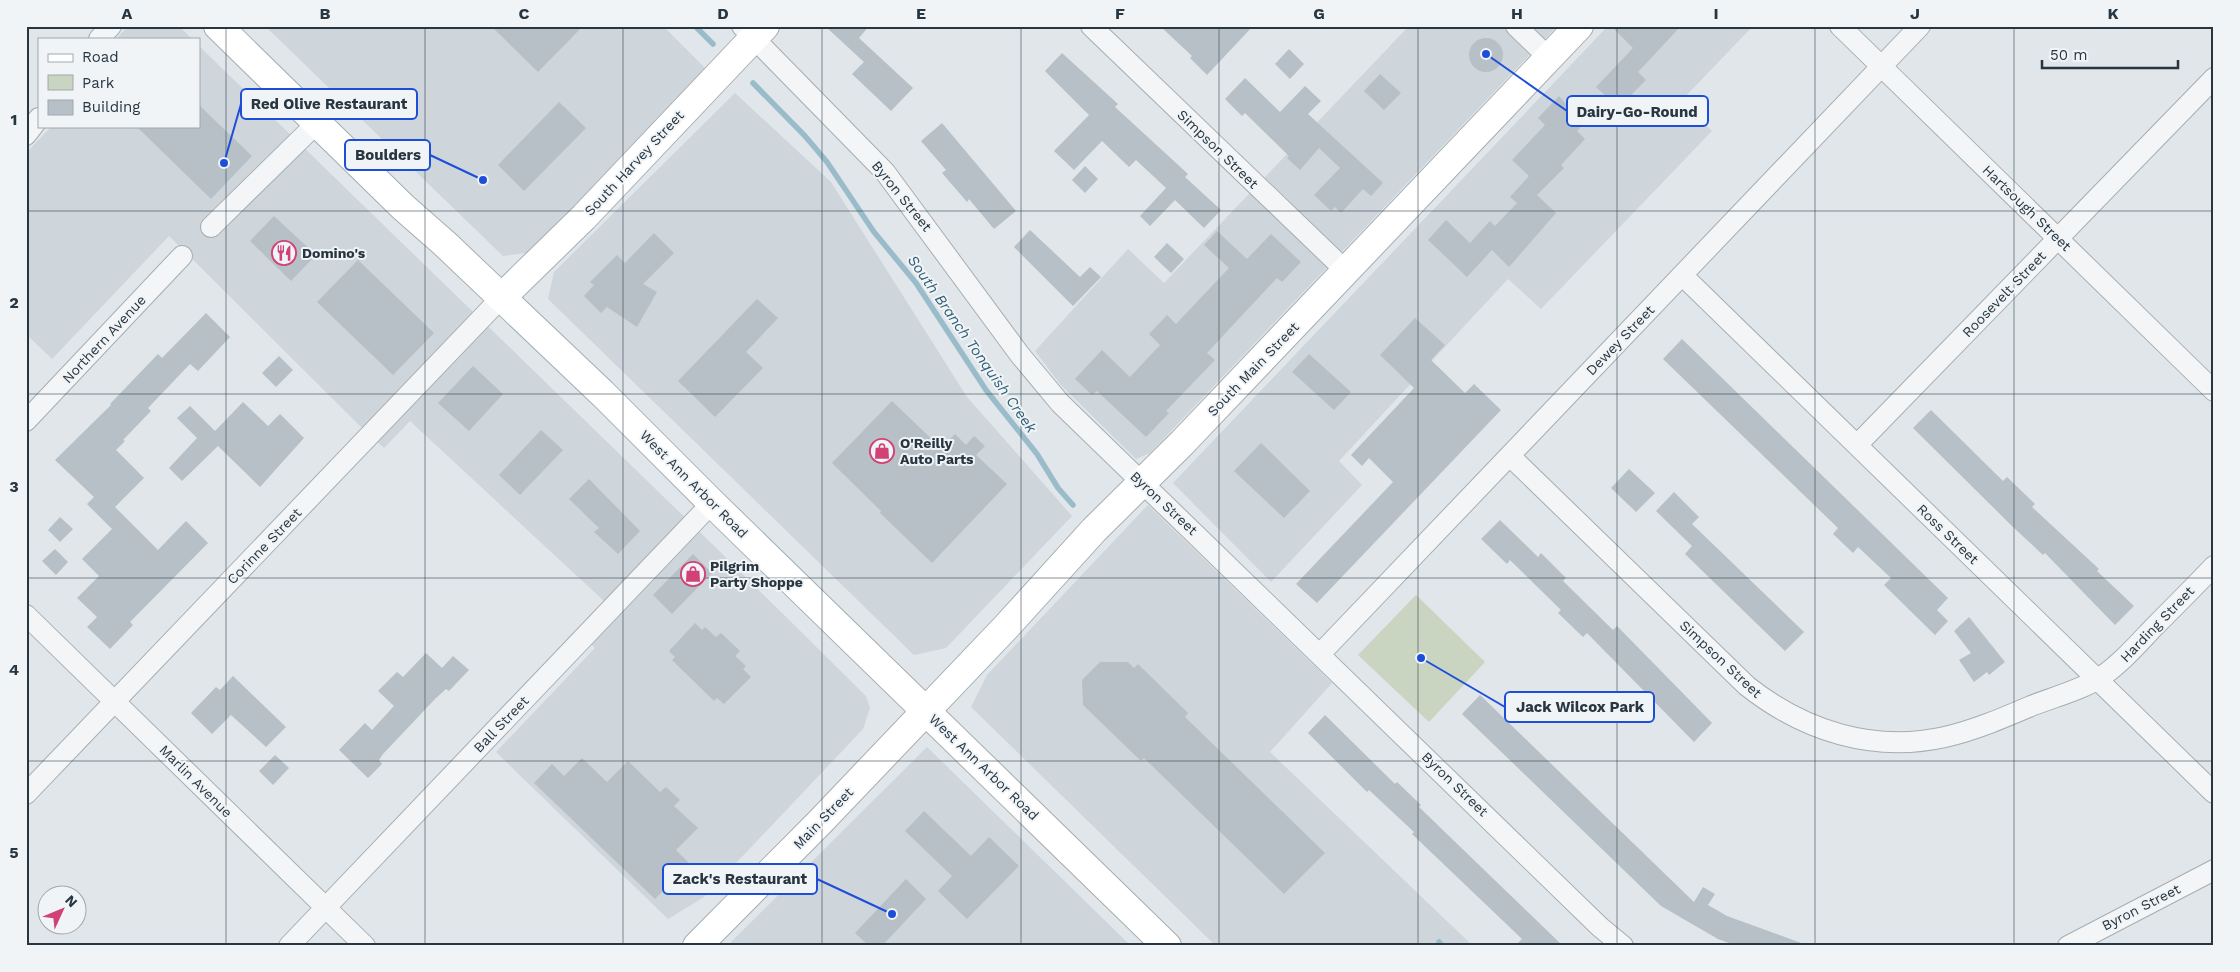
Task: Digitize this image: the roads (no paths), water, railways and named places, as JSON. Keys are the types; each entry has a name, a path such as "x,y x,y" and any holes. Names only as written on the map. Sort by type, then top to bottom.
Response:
{"main road":[{"name":"West Ann Arbor Road","path":"218,26 403,208 502,298 603,394 712,503 1167,946"},
{"name":"South Main Street","path":"926,710 1094,530 1142,483 1579,26"},
{"name":"South Harvey Street","path":"502,298 584,217 754,30"},
{"name":"Main Street","path":"697,946 926,710"}],"street":[{"path":"100,38 111,26"},
{"name":"Simpson Street","path":"1091,26 1346,271"},
{"path":"1516,26 1549,58"},
{"name":"Hartsough Street","path":"1840,26 2214,391"},
{"name":"Dewey Street","path":"1320,654 1920,26"},
{"name":"Byron Street","path":"754,30 885,172 1060,403 1600,926 1623,946"},
{"name":"Roosevelt Street","path":"1857,445 2214,78"},
{"path":"26,135 38,119"},
{"path":"211,228 317,123"},
{"name":"Northern Avenue","path":"26,421 182,256"},
{"name":"Ross Street","path":"1682,275 2214,793"},
{"name":"Corinne Street","path":"26,794 502,298"},
{"name":"Simpson Street","path":"1510,456 1747,686 1782,712 1821,730 1845,737 1880,742 1916,741 1943,737 1996,720 2098,679"},
{"name":"Ball Street","path":"289,946 712,503"},
{"name":"Harding Street","path":"2098,679 2119,664 2214,566"},
{"name":"Marlin Avenue","path":"26,616 365,946"},
{"name":"Byron Street","path":"2068,946 2214,870"}],"waterway":[{"name":"South Branch Tonquish Creek","path":"695,26 713,44"},
{"name":"South Branch Tonquish Creek","path":"753,83 805,136 827,162 874,232 916,283 986,390 1037,454 1058,488 1073,505"},
{"name":"South Branch Tonquish Creek","path":"1439,942 1442,946"}],"place":[{"name":"Dairy-Go-Round","path":"1486,54"},
{"name":"Red Olive Restaurant","path":"224,163"},
{"name":"Boulders","path":"483,180"},
{"name":"Domino's","path":"284,253"},
{"name":"O'Reilly Auto Parts","path":"882,451"},
{"name":"Pilgrim Party Shoppe","path":"693,574"},
{"name":"Jack Wilcox Park","path":"1421,658"},
{"name":"Zack's Restaurant","path":"892,914"}]}
